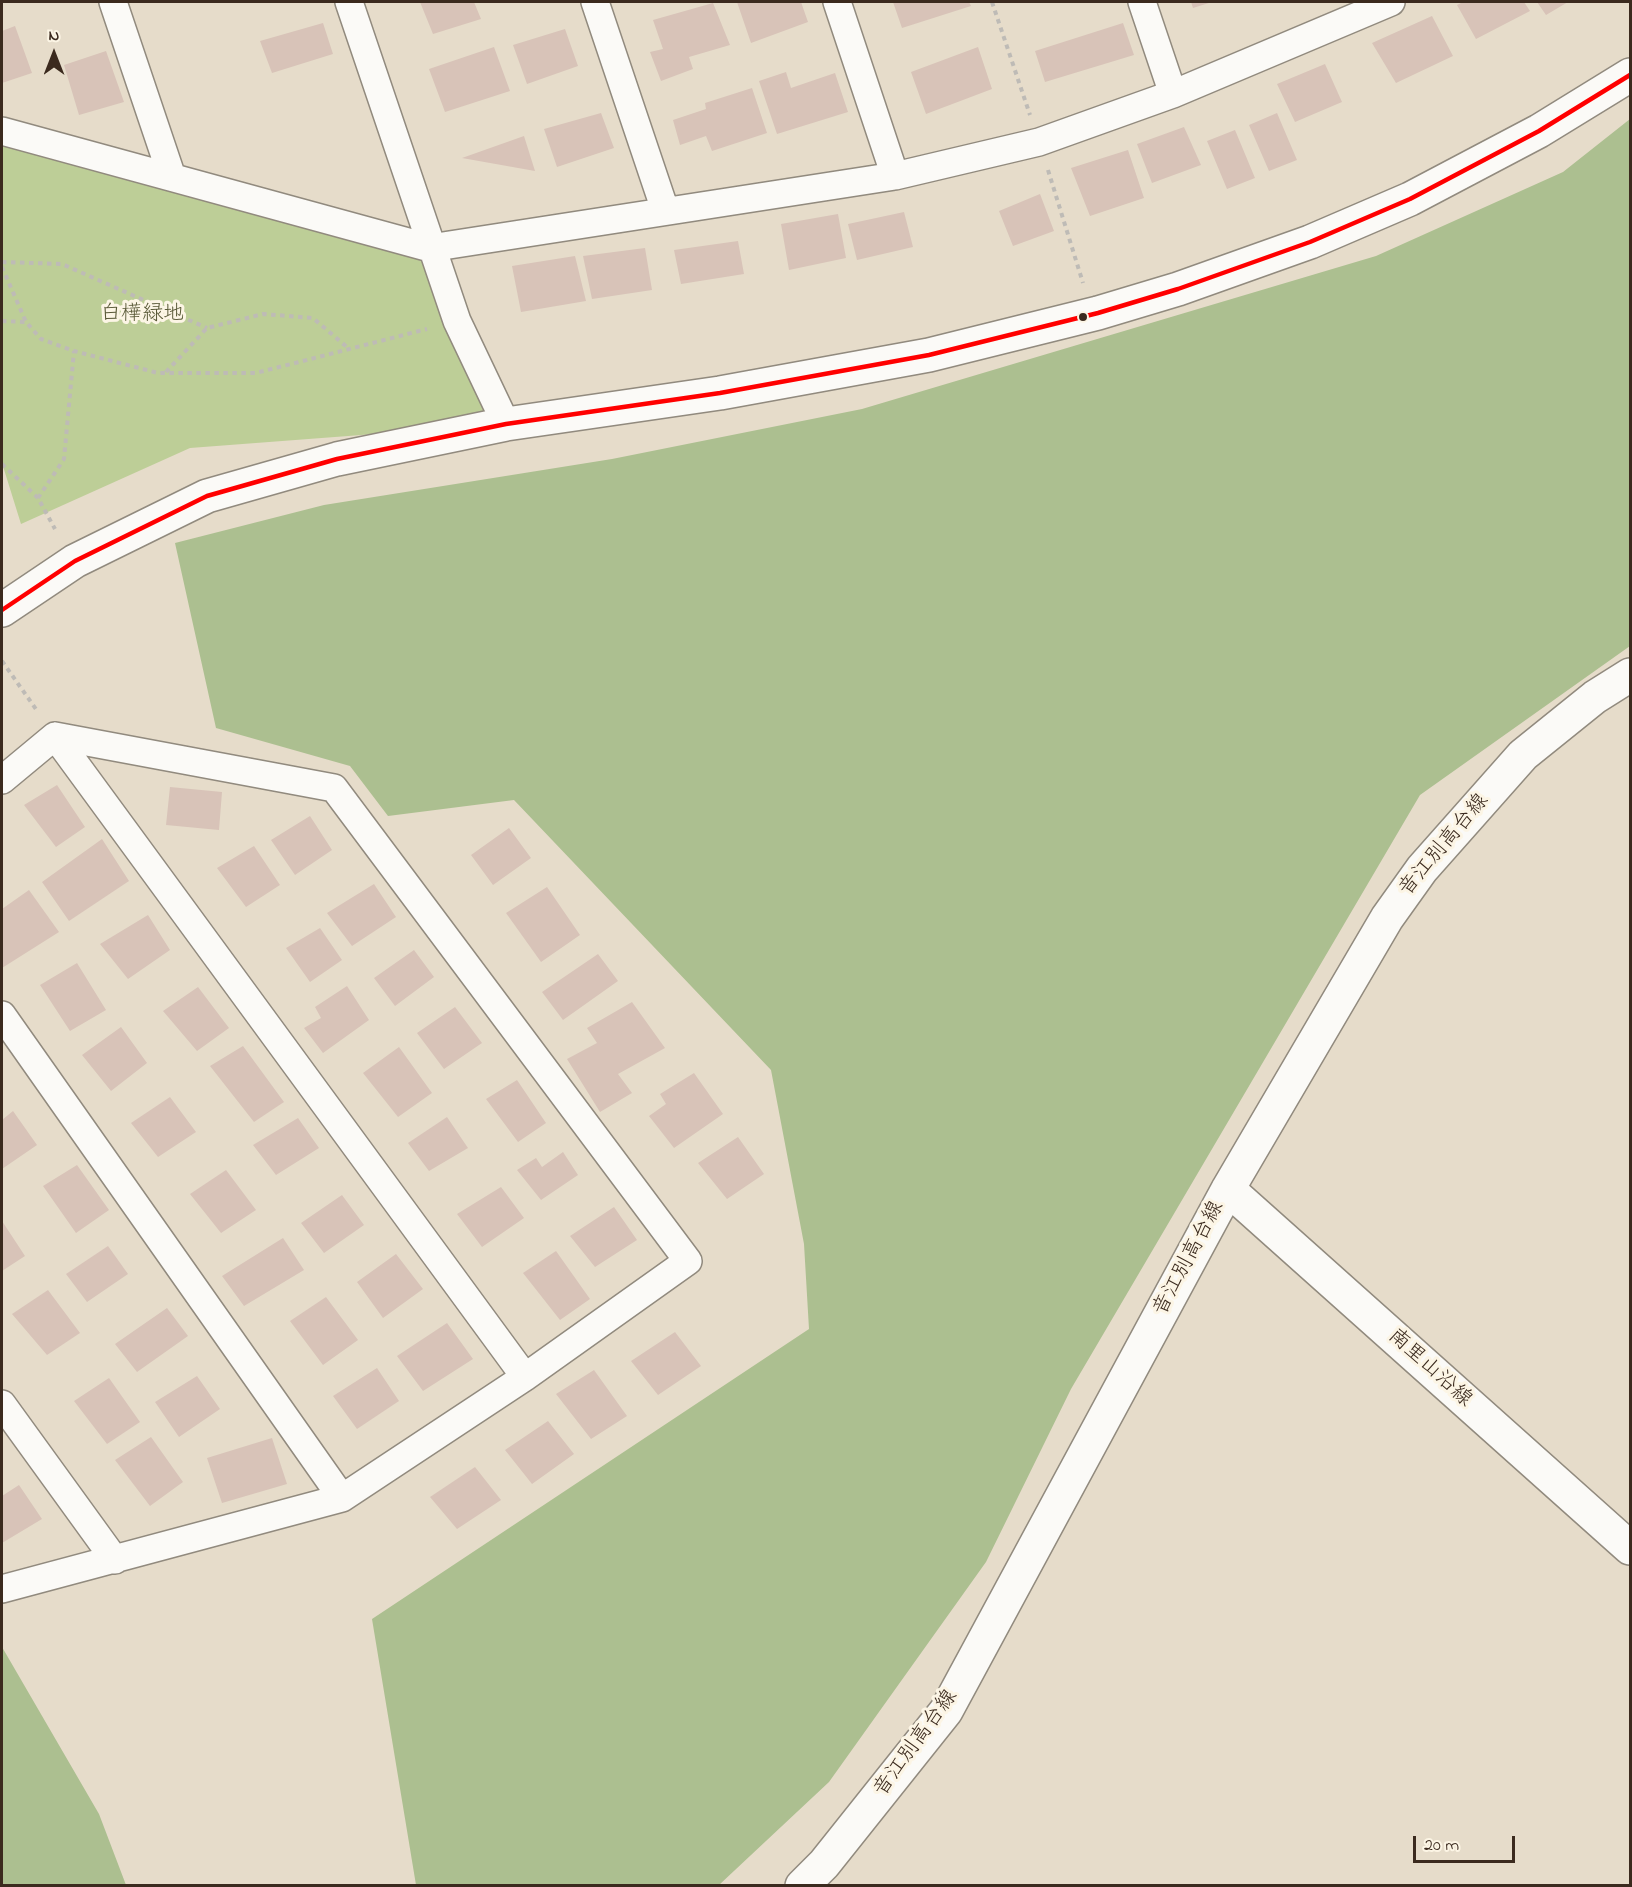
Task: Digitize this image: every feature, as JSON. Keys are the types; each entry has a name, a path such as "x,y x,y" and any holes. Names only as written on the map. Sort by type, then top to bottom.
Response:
{"street":[{"path":"113,2 172,177"},
{"path":"349,2 430,248 457,321 506,424"},
{"path":"596,2 665,210"},
{"path":"837,2 895,176"},
{"path":"1142,2 1173,94"},
{"path":"2,131 430,248 895,176 1039,142 1173,94 1388,2"},
{"path":"2,610 75,561 207,496 337,459 506,424 720,393 929,355 1098,313 1178,289 1310,242 1410,199 1539,131 1630,75"},
{"name":"音江別高台線","path":"802,1886 824,1864 946,1712 1228,1189 1387,918 1422,869 1523,755 1595,697 1630,675"},
{"path":"2,780 54,736"},
{"path":"54,736 525,1377"},
{"path":"2,1589 342,1498 525,1377 688,1261 334,788 54,736"},
{"path":"2,1015 342,1498"},
{"name":"南里山沿線","path":"1228,1189 1630,1548"},
{"path":"2,1404 115,1560"}],"path":[{"path":"992,2 1083,283"},
{"path":"2,262 62,264 207,328"},
{"path":"2,267 26,322 41,339 74,351 158,373 256,373 457,321"},
{"path":"166,373 207,328 263,314 313,318 349,348"},
{"path":"2,321 26,322"},
{"path":"38,498 64,459 74,351"},
{"path":"2,464 38,498 55,529"},
{"path":"2,662 54,736"}],"green space":[{"path":"1630,119 1630,646 1420,795 1071,1389 986,1562 829,1782 719,1885 416,1885 372,1619 809,1329 804,1244 771,1070 514,800 388,816 350,766 216,728 175,543 324,505 612,459 862,409 1376,256 1563,172"},
{"name":"白樺緑地","path":"2,131 430,248 506,424 190,448 21,524 2,463"},
{"path":"2,1647 99,1814 126,1885 2,1885"}],"building":[{"path":"420,2 474,2 481,19 433,34"},
{"path":"737,2 801,2 808,22 751,43"},
{"path":"893,2 969,2 971,6 902,28"},
{"path":"1191,2 1212,2 1193,8"},
{"path":"1463,2 1524,2 1530,11 1476,39 1457,5"},
{"path":"1537,2 1568,2 1546,15"},
{"path":"713,3 730,45 689,57 693,69 661,81 650,52 663,49 653,20"},
{"path":"1432,16 1453,56 1396,83 1372,43"},
{"path":"323,23 333,54 272,73 260,41"},
{"path":"1123,23 1134,55 1045,82 1035,51"},
{"path":"15,26 32,73 2,83 2,31"},
{"path":"565,29 578,66 527,84 513,45"},
{"path":"494,47 510,91 445,112 429,69"},
{"path":"978,47 992,89 926,114 911,72"},
{"path":"106,51 124,102 79,115 64,65"},
{"path":"1325,64 1342,102 1295,122 1277,84"},
{"path":"786,72 791,88 835,73 848,112 777,134 759,81"},
{"path":"752,88 767,133 712,151 706,136 680,145 673,120 706,109 705,103"},
{"path":"601,113 614,148 557,167 544,129"},
{"path":"1277,113 1297,160 1269,171 1249,125"},
{"path":"1184,127 1201,165 1152,183 1137,144"},
{"path":"1235,130 1255,178 1227,189 1207,141"},
{"path":"524,136 535,171 462,158"},
{"path":"1128,150 1144,198 1090,216 1071,168"},
{"path":"1040,194 1054,231 1013,246 999,211"},
{"path":"904,212 913,247 857,260 848,224"},
{"path":"838,214 846,258 789,270 781,224"},
{"path":"738,241 744,274 681,284 674,250"},
{"path":"645,248 652,290 592,299 583,256"},
{"path":"575,256 586,301 521,312 512,266"},
{"path":"57,785 85,827 56,847 24,805"},
{"path":"170,787 222,792 219,830 166,825"},
{"path":"310,816 332,850 295,875 271,840"},
{"path":"509,828 531,858 493,885 471,855"},
{"path":"102,839 129,881 69,921 42,882"},
{"path":"254,846 280,885 246,907 217,868"},
{"path":"374,884 396,917 352,946 327,913"},
{"path":"547,887 580,935 541,962 506,913"},
{"path":"29,890 59,932 2,968 2,909"},
{"path":"148,915 170,950 128,979 100,944"},
{"path":"320,928 342,960 310,982 286,948"},
{"path":"414,950 434,977 395,1006 374,978"},
{"path":"598,954 618,981 563,1020 542,992"},
{"path":"77,963 106,1010 70,1031 40,985"},
{"path":"347,986 369,1020 323,1053 304,1028 321,1018 315,1007"},
{"path":"198,987 229,1028 197,1051 163,1011"},
{"path":"632,1002 665,1048 618,1074 632,1093 600,1112 567,1059 597,1043 587,1028"},
{"path":"455,1007 482,1043 444,1069 417,1033"},
{"path":"121,1027 147,1063 111,1091 82,1055"},
{"path":"243,1046 284,1102 254,1122 210,1066"},
{"path":"399,1047 432,1093 398,1117 363,1073"},
{"path":"694,1073 723,1114 674,1148 649,1116 666,1104 660,1094"},
{"path":"517,1080 546,1123 518,1142 486,1099"},
{"path":"170,1097 196,1132 158,1157 131,1123"},
{"path":"13,1111 37,1145 2,1169 2,1120"},
{"path":"447,1117 468,1148 429,1171 408,1143"},
{"path":"298,1118 319,1148 276,1175 253,1145"},
{"path":"738,1137 764,1174 727,1199 698,1163"},
{"path":"563,1152 578,1175 541,1200 517,1170 536,1158 542,1167"},
{"path":"77,1165 109,1210 76,1233 43,1186"},
{"path":"226,1170 256,1210 221,1233 190,1194"},
{"path":"501,1187 524,1218 482,1247 457,1214"},
{"path":"342,1195 364,1225 324,1253 301,1223"},
{"path":"614,1207 637,1240 595,1267 570,1236"},
{"path":"2,1221 25,1256 2,1271"},
{"path":"283,1238 304,1270 244,1306 222,1276"},
{"path":"108,1246 128,1274 87,1302 66,1274"},
{"path":"556,1251 590,1299 560,1320 523,1273"},
{"path":"396,1254 423,1289 383,1318 357,1282"},
{"path":"48,1290 80,1333 47,1355 12,1314"},
{"path":"326,1297 358,1340 323,1365 290,1321"},
{"path":"167,1308 188,1336 137,1372 115,1344"},
{"path":"447,1323 473,1359 423,1391 397,1356"},
{"path":"675,1332 701,1366 658,1395 631,1361"},
{"path":"377,1368 399,1401 357,1429 333,1396"},
{"path":"594,1370 627,1416 591,1439 556,1394"},
{"path":"197,1376 220,1409 179,1437 155,1402"},
{"path":"109,1378 140,1422 107,1444 74,1401"},
{"path":"548,1421 574,1454 532,1484 505,1450"},
{"path":"151,1437 183,1482 150,1506 115,1460"},
{"path":"272,1438 287,1484 222,1503 207,1458"},
{"path":"475,1467 501,1500 457,1529 430,1497"},
{"path":"19,1485 42,1519 2,1543 2,1496"}],"transit line":[{"path":"2,610 75,561 207,496 337,459 506,424 720,393 929,355 1098,313 1178,289 1310,242 1410,199 1539,131 1630,75"}]}
